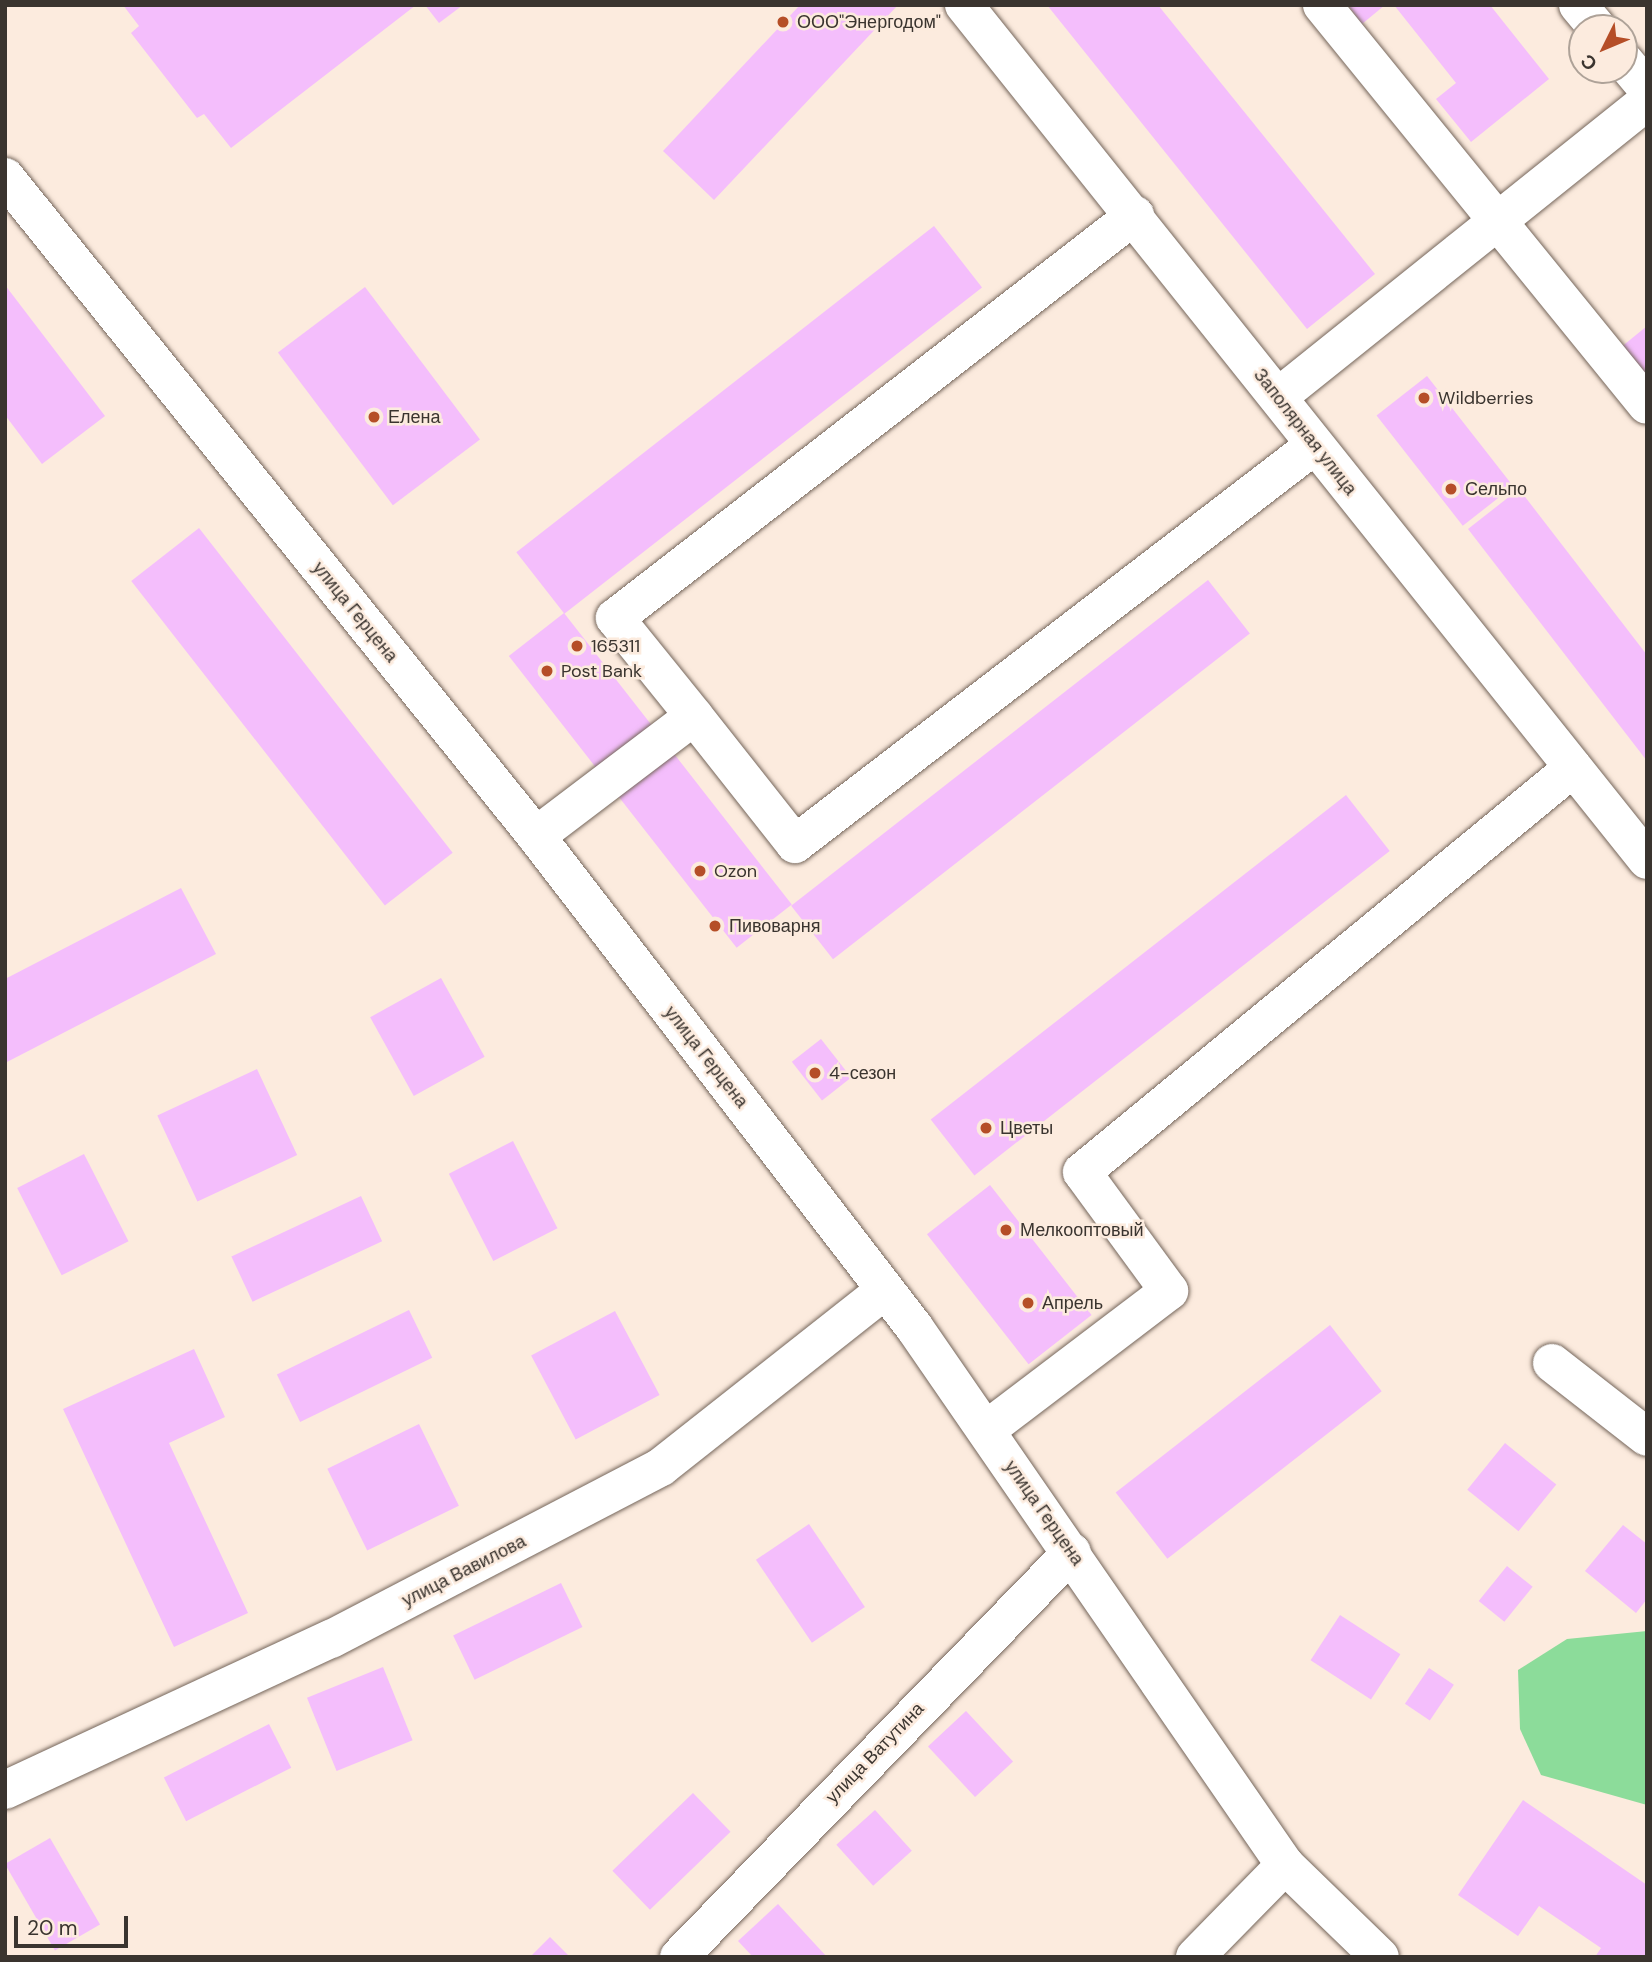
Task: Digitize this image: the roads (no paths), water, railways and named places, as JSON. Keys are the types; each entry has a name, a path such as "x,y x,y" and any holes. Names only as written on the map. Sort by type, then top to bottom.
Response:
{"street":[{"name":"Заполярная улица","path":"964,5 1135,215 1647,860"},
{"path":"1322,5 1647,405"},
{"path":"1278,397 1647,102"},
{"name":"улица Герцена","path":"5,177 536,836 886,1290 1072,1552 1285,1865 1380,1957"},
{"path":"1135,215 615,618 795,844 1315,445"},
{"path":"536,836 694,716"},
{"path":"986,1430 1169,1291 1083,1172 1573,768"},
{"name":"улица Вавилова","path":"5,1790 331,1639 661,1467 886,1290"},
{"path":"1552,1363 1647,1437"},
{"name":"улица Ватутина","path":"679,1957 1072,1552"},
{"path":"1195,1957 1285,1865"}],"place":[{"name":"ООО\"Энергодом\"","path":"783,22"},
{"name":"Wildberries","path":"1424,398"},
{"name":"Елена","path":"374,417"},
{"name":"Сельпо","path":"1451,489"},
{"name":"165311","path":"577,646"},
{"name":"Post Bank","path":"547,671"},
{"name":"Ozon","path":"700,871"},
{"name":"Пивоварня","path":"715,926"},
{"name":"4-сезон","path":"815,1073"},
{"name":"Цветы","path":"986,1128"},
{"name":"Мелкооптовый","path":"1006,1230"},
{"name":"Апрель","path":"1028,1303"}]}
